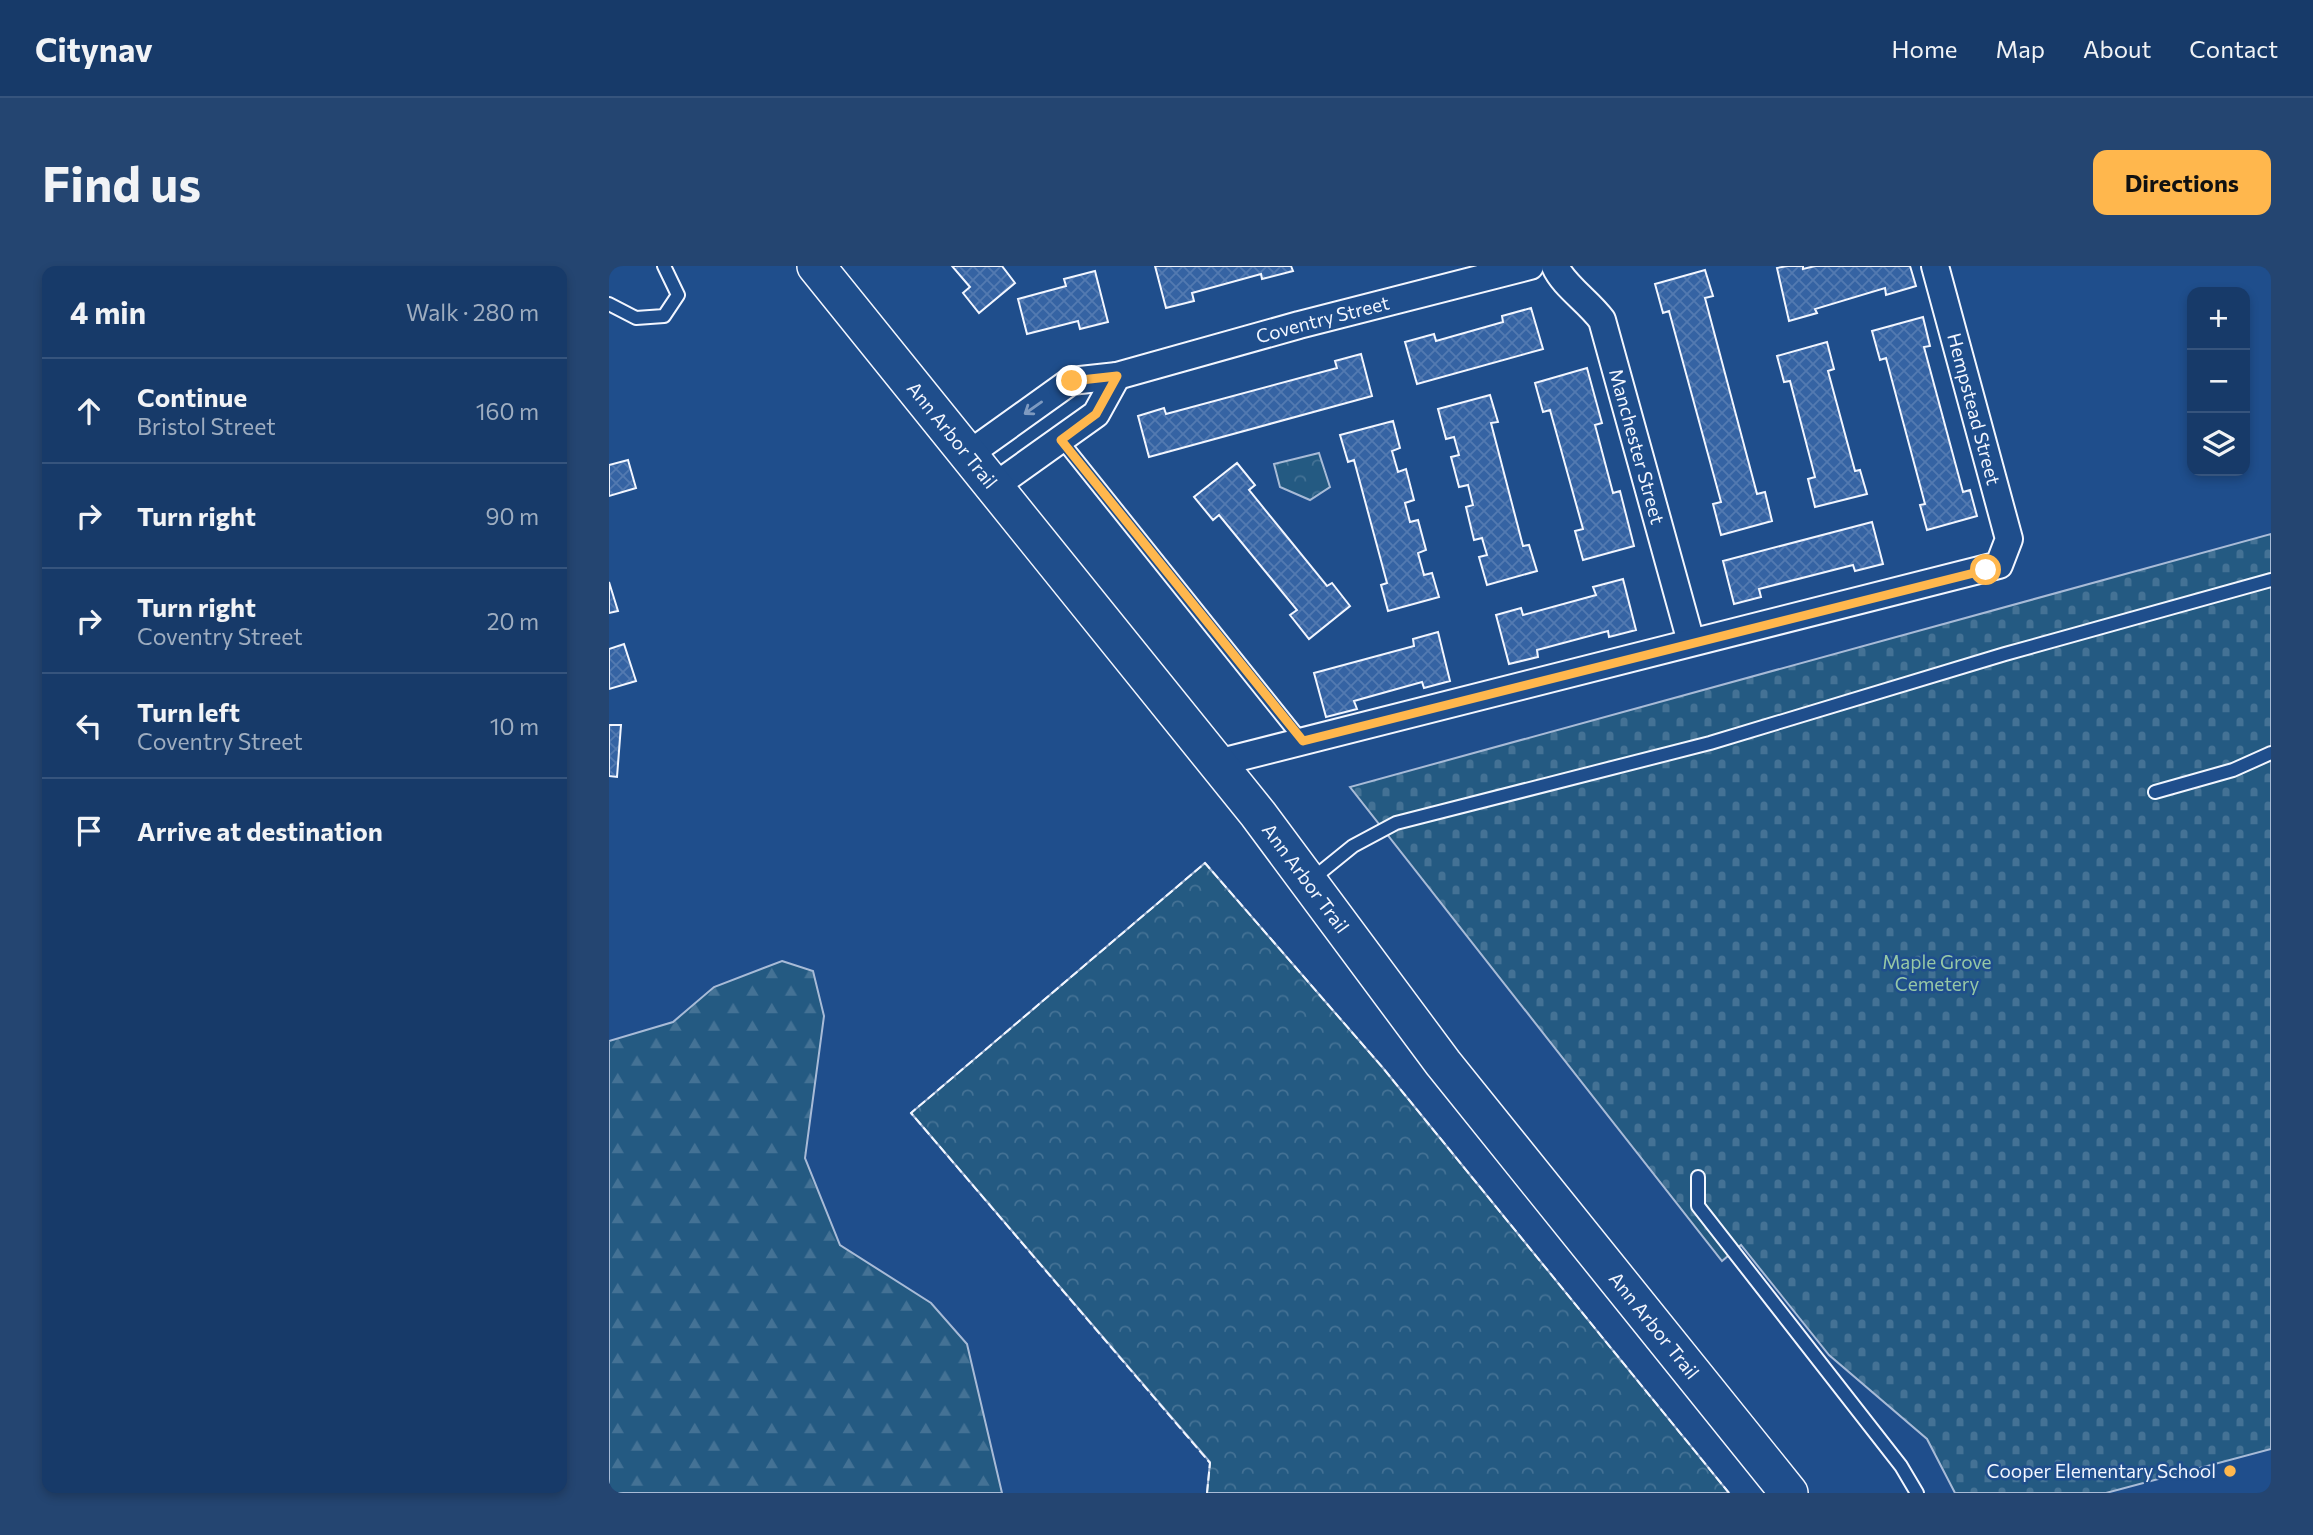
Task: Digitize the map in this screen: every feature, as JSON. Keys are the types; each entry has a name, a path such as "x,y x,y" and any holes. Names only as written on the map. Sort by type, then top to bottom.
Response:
{"street":[{"name":"Ann Arbor Trail","path":"816,266 1216,763 1443,1063 1789,1493"},
{"name":"Coventry Street","path":"969,454 1072,381 1117,376 1299,325 1530,266"},
{"name":"Manchester Street","path":"1555,266 1560,279 1586,299 1602,320 1691,642"},
{"name":"Hempstead Street","path":"1691,642 1999,565 2009,539 1935,266"},
{"path":"995,486 1096,414 1117,376"},
{"path":"1216,763 1691,642"}],"lane":[{"path":"609,304 636,318 664,316 678,295 664,266"},
{"path":"1061,440 1303,741"},
{"path":"1308,882 1353,846 1396,823 1710,743 2005,654 2271,580"},
{"path":"2155,792 2233,770 2271,753"},
{"path":"1698,1177 1698,1206 1901,1466 1917,1493"}],"green space":[{"path":"1319,453 1330,487 1310,500 1280,487 1274,464"},
{"name":"Maple Grove Cemetery","path":"2271,534 2271,1449 2106,1493 1955,1493 1927,1439 1829,1355 1741,1245 1722,1261 1350,787"},
{"path":"1205,863 1383,1068 1729,1493 1207,1493 1210,1462 911,1113"},
{"path":"782,961 813,971 824,1016 805,1158 840,1245 931,1303 967,1344 1002,1493 609,1493 609,1041 673,1022 714,987"}],"building":[{"path":"952,266 1002,266 1015,283 979,313 963,293 970,287"},
{"path":"1155,266 1291,266 1293,271 1262,279 1261,274 1192,293 1194,301 1166,308"},
{"path":"1803,266 1803,269 1815,266 1910,266 1916,286 1886,295 1885,288 1815,309 1817,313 1789,321 1777,268"},
{"path":"1705,270 1713,296 1705,298 1757,494 1765,492 1772,521 1721,535 1713,504 1721,502 1669,311 1663,313 1655,284"},
{"path":"1095,271 1108,322 1080,329 1078,321 1027,334 1018,299 1066,286 1064,279"},
{"path":"1531,308 1543,349 1417,384 1405,342 1434,334 1436,341 1503,322 1502,316"},
{"path":"1923,317 1930,346 1924,347 1963,492 1970,490 1977,516 1927,530 1920,505 1925,504 1886,358 1880,360 1872,331"},
{"path":"1827,342 1834,369 1828,371 1855,471 1860,470 1867,494 1815,507 1808,479 1815,477 1790,381 1784,382 1777,356"},
{"path":"1361,354 1372,396 1149,457 1138,416 1164,408 1166,414 1337,368 1335,361"},
{"path":"1587,368 1602,423 1595,425 1613,493 1620,491 1634,546 1583,560 1575,531 1583,529 1550,410 1543,412 1535,383"},
{"path":"1490,395 1498,422 1491,423 1523,546 1529,545 1537,571 1487,585 1479,557 1487,555 1482,538 1474,540 1466,507 1473,505 1468,485 1459,487 1451,457 1459,455 1454,437 1446,439 1438,409"},
{"path":"1393,421 1400,448 1392,451 1398,472 1406,469 1414,500 1405,503 1410,522 1418,520 1426,550 1418,553 1424,575 1432,573 1439,597 1388,611 1381,585 1387,583 1354,460 1348,462 1340,435"},
{"path":"628,460 636,488 609,496 609,465"},
{"path":"1237,463 1255,485 1249,490 1327,586 1332,583 1350,606 1309,639 1290,615 1297,610 1219,515 1213,520 1194,497"},
{"path":"1872,522 1883,564 1855,571 1853,565 1759,589 1761,597 1734,604 1723,561"},
{"path":"1623,579 1636,630 1609,637 1608,631 1537,650 1538,657 1509,664 1496,615 1521,608 1523,615 1596,595 1593,587"},
{"path":"609,582 618,611 609,613"},
{"path":"1438,632 1450,681 1424,688 1422,682 1354,701 1357,709 1326,717 1314,673 1414,646 1413,639"},
{"path":"624,644 636,681 609,689 609,649"},
{"path":"609,725 621,725 617,777 609,776"}],"fence":[{"path":"1207,1493 1210,1463 911,1113 1205,863 1383,1068 1729,1493"}],"place":[{"name":"Cooper Elementary School","path":"2230,1471"}],"route":[{"path":"1072,381 1117,376 1096,414 1061,440 1303,741 1986,570"}]}
